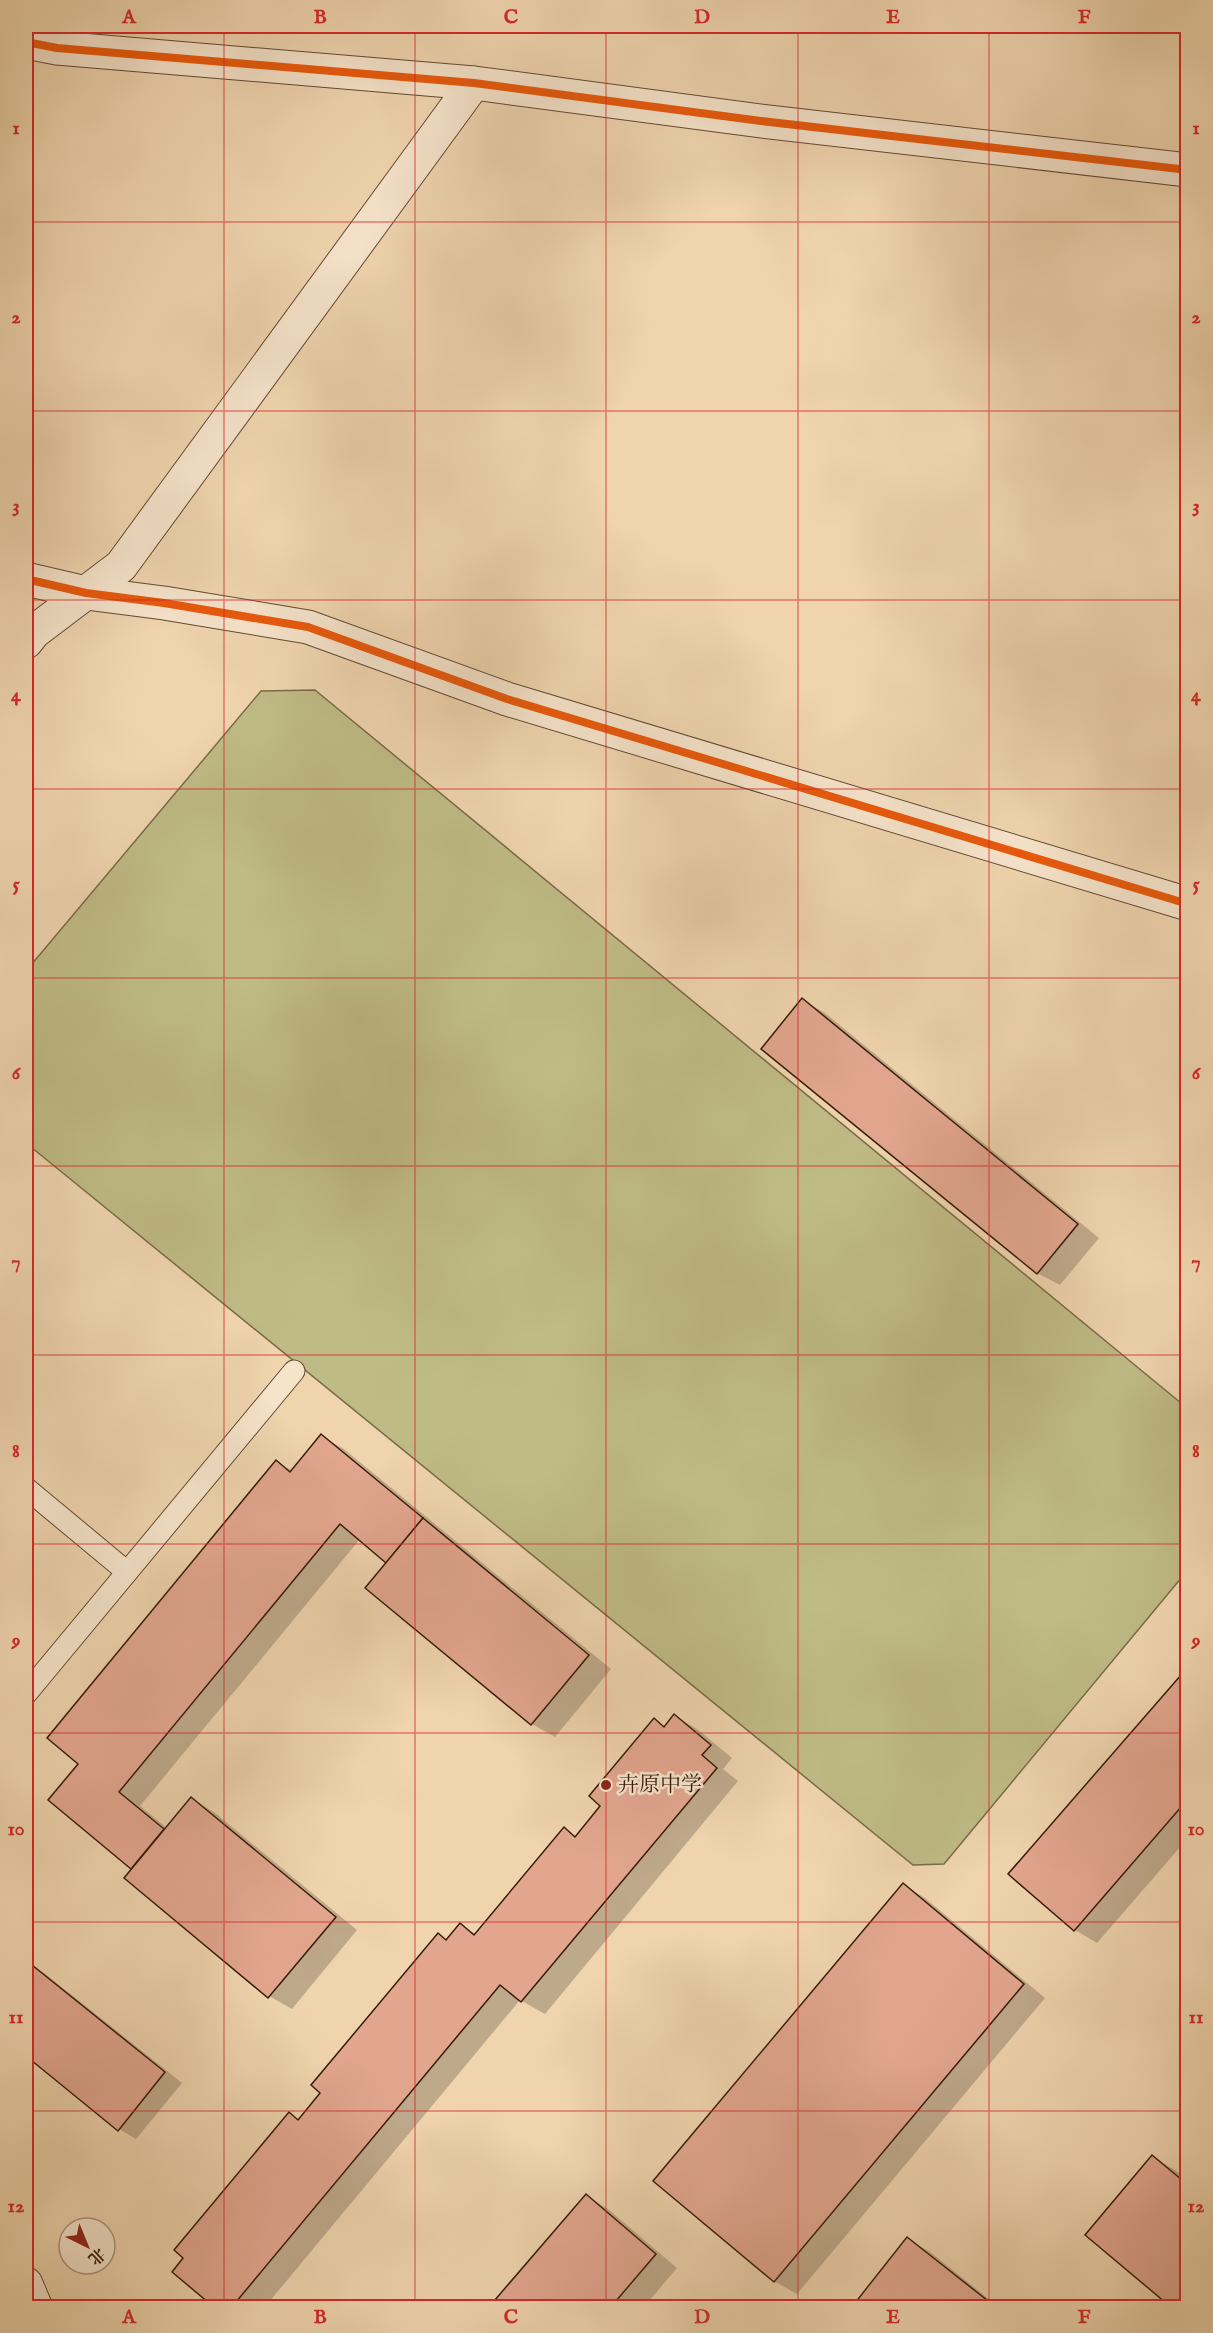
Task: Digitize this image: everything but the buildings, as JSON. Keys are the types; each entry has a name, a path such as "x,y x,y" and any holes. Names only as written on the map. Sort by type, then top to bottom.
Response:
{"street":[{"path":"26,42 57,48 474,83 761,121 1188,170"},
{"path":"26,642 34,632 121,566 474,83"},
{"path":"26,579 86,593 164,603 308,627 507,699 1188,904"},
{"path":"26,2284 36,2307"}],"lane":[{"path":"26,1694 294,1371"},
{"path":"26,1488 127,1572"}],"shaded area":[{"path":"315,690 1187,1408 1187,1571 944,1864 913,1865 26,1143 26,971 261,691"}],"cycle path":[{"path":"26,42 57,48 474,83 761,121 1188,170"},
{"path":"26,579 86,593 164,603 308,627 507,699 1188,904"}],"place":[{"name":"卉原中学","path":"606,1785"}]}
